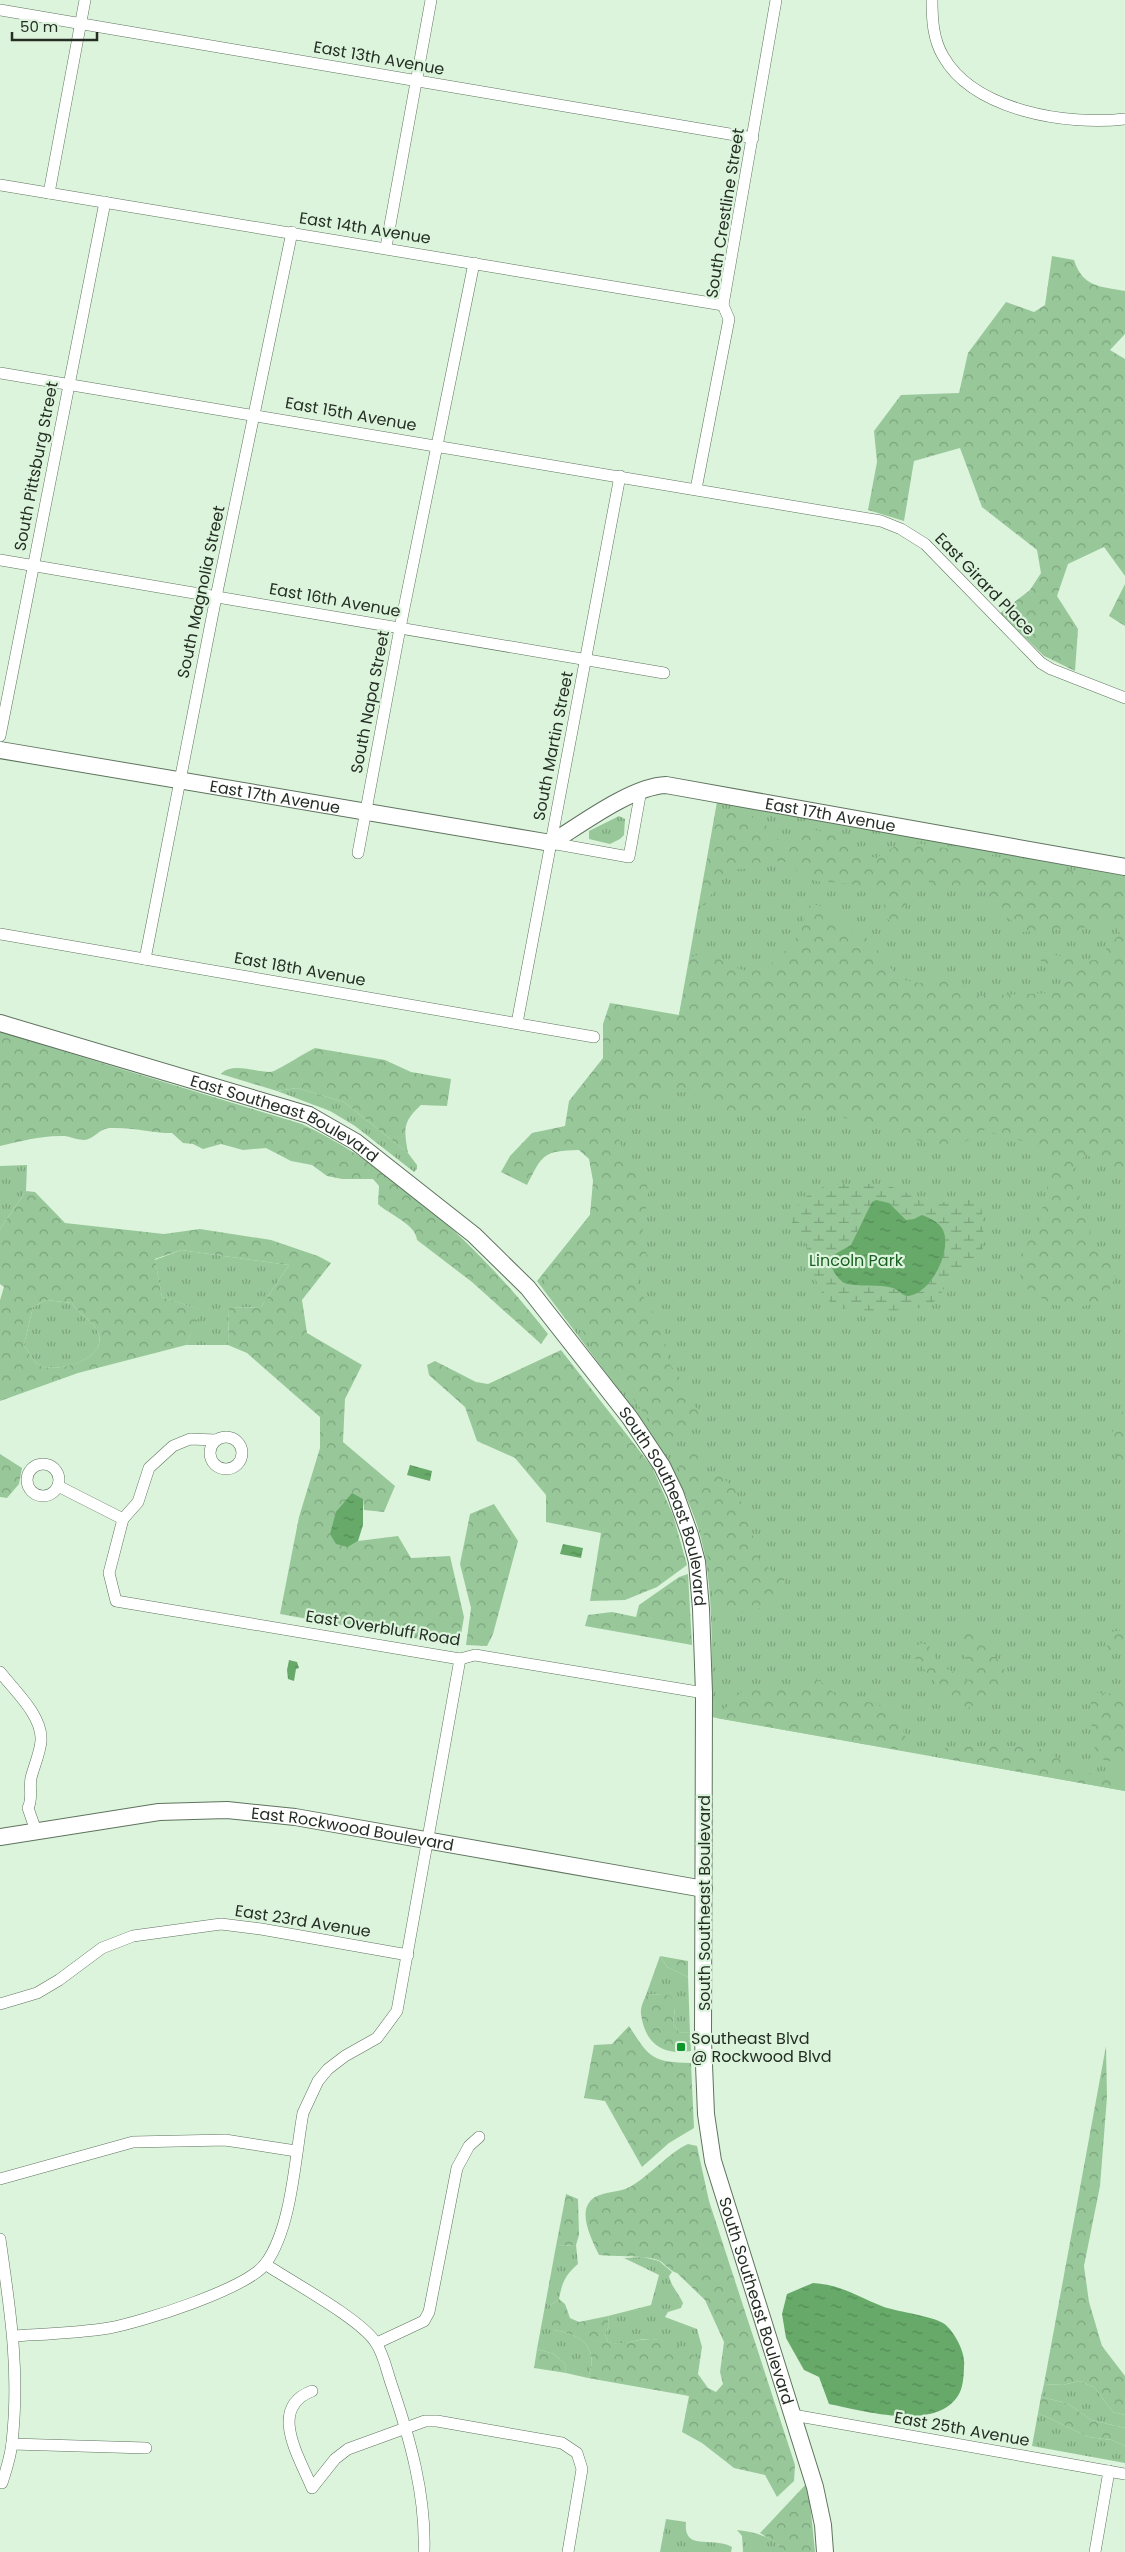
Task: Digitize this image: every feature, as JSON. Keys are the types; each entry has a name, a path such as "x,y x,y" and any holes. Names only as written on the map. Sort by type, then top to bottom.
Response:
{"main road":[{"name":"East 17th Avenue","path":"0,750 551,843 641,790 666,785 1125,867"},
{"name":"East Southeast Boulevard","path":"0,1023 98,1050 317,1119 356,1142 474,1235 528,1288"},
{"name":"South Southeast Boulevard","path":"528,1288 630,1418 662,1466 675,1493 690,1535 697,1562 704,1693 703,2040 706,2114 713,2162 815,2487 823,2525 825,2552"},
{"name":"East Rockwood Boulevard","path":"0,1837 35,1826 159,1812 227,1810 295,1817 704,1889"}],"street":[{"path":"49,193 85,0"},
{"path":"386,247 431,0"},
{"name":"South Crestline Street","path":"696,489 729,319 724,305 776,0"},
{"path":"932,0 937,42 950,66 966,82 986,95 1024,110 1060,118 1091,121 1125,119"},
{"name":"East 13th Avenue","path":"0,10 753,138"},
{"name":"East 14th Avenue","path":"0,185 386,247 724,305"},
{"name":"South Pittsburg Street","path":"0,736 105,202"},
{"name":"South Magnolia Street","path":"145,959 216,597 292,232"},
{"name":"South Napa Street","path":"358,853 400,628 474,263"},
{"name":"East 15th Avenue","path":"0,372 696,489"},
{"name":"South Martin Street","path":"517,1023 620,476"},
{"name":"East Girard Place","path":"696,489 868,518 901,529 924,544 1041,663 1125,698"},
{"name":"East 16th Avenue","path":"0,560 664,673"},
{"name":"East 17th Avenue","path":"551,843 628,857 641,790"},
{"name":"East 18th Avenue","path":"0,934 594,1037"},
{"path":"58,1486 123,1519 138,1502 149,1468 173,1446 190,1438 216,1440"},
{"name":"East Overbluff Road","path":"123,1519 109,1573 116,1601 460,1659 475,1655 704,1693"},
{"path":"14,2336 110,2328 206,2299 239,2283 265,2264 285,2219 303,2113 318,2081 345,2056 378,2038 397,2011 429,1842 460,1659"},
{"path":"0,1672 29,1710 41,1730 41,1741 30,1780 31,1803 36,1808 37,1816 35,1826"},
{"name":"East 23rd Avenue","path":"0,2004 37,1993 59,1980 102,1948 133,1936 221,1924 261,1929 408,1955"},
{"path":"377,2343 424,2321 429,2312 456,2168 469,2146 479,2137"},
{"path":"0,2179 133,2142 224,2140 296,2150"},
{"path":"0,2239 14,2336 15,2388 12,2444 2,2483"},
{"path":"265,2264 357,2324 377,2343 406,2428 420,2489 425,2527 424,2552"},
{"path":"312,2391 303,2394 294,2402 288,2414 288,2428 312,2488 335,2459 348,2450 425,2421 437,2421 562,2443 577,2453 582,2469 568,2552"},
{"name":"East 25th Avenue","path":"793,2415 1125,2474"},
{"path":"12,2444 146,2448"},
{"path":"1095,2552 1109,2471"}],"green space":[{"path":"1052,256 1074,260 1082,276 1094,284 1125,291 1125,334 1110,350 1125,359 1125,576 1104,547 1068,564 1057,596 1078,629 1075,671 1044,656 1000,613 1030,590 1041,573 1037,550 982,507 960,448 914,461 904,521 868,510 877,462 874,431 901,395 959,393 968,353 1006,302 1034,312 1045,305"},
{"path":"1125,584 1125,626 1109,616"},
{"name":"Lincoln Park","path":"717,802 1125,873 1125,1791 712,1717 709,1581 701,1537 693,1513 671,1468 645,1426 537,1281 590,1215 618,1056 670,1065"},
{"path":"716,810 741,812 760,819 779,841 795,839 803,831 811,829 842,836 858,853 876,858 904,841 1125,879 1125,1175 1121,1169 1086,1155 1072,1171 1093,1241 1118,1270 1104,1302 1090,1305 1060,1306 1042,1299 1021,1284 1019,1258 1039,1223 1052,1167 1039,1146 984,1130 952,1150 900,1135 888,1121 857,1123 831,1112 804,1119 776,1111 723,1114 699,1096 683,1092 667,1093 643,1100 629,1107 618,1136 624,1154 647,1183 648,1194 641,1244 650,1260 650,1266 642,1269 638,1284 645,1301 663,1326 668,1362 689,1390 694,1406 701,1411 701,1418 696,1425 668,1445 541,1277 590,1215 593,1181 589,1159 579,1150 551,1153 541,1161 527,1185 501,1172 510,1156 532,1133 565,1126 569,1101 603,1058 603,1024 610,1003 679,1015 690,958 701,954 711,956 743,970 755,971 768,966 797,937 802,928 807,907 813,904 827,908 846,926 871,941 899,979 920,983 939,975 954,978 979,996 1050,993 1064,982 1066,972 1034,958 1039,955 1050,954 1079,961 1096,960 1120,934 1116,923 1095,921 1079,931 1062,929 1022,932 1010,919 990,910 986,904 987,892 978,885 969,891 937,890 924,877 913,880 907,891 904,919 893,923 886,918 884,905 879,893 868,888 845,883 812,880 796,871 787,862 775,861 761,868 726,870 705,905 699,906"},
{"path":"619,816 625,819 624,835 620,839 610,844 589,839 589,831"},
{"path":"0,1032 302,1124 338,1143 406,1189 437,1215 496,1272 548,1334 541,1344 472,1282 417,1240 412,1229 407,1224 378,1204 379,1186 373,1179 342,1179 327,1176 312,1165 291,1161 266,1148 243,1150 221,1144 203,1149 193,1144 183,1143 172,1133 126,1128 107,1128 84,1140 65,1136 49,1136 0,1146"},
{"path":"315,1048 385,1060 411,1072 451,1079 447,1106 421,1105 410,1116 405,1132 408,1153 344,1102 297,1088 277,1091 221,1074 226,1070 237,1068 270,1072"},
{"path":"297,1088 344,1102 408,1153 417,1165 417,1169 414,1172 355,1126 330,1111 277,1091"},
{"path":"27,1165 26,1191 0,1229 0,1166"},
{"path":"875,1184 892,1187 923,1202 933,1204 972,1195 976,1197 981,1206 984,1232 983,1247 980,1255 953,1275 937,1299 930,1305 912,1309 883,1311 854,1310 836,1306 826,1298 820,1289 805,1243 800,1233 792,1224 792,1218 794,1211 802,1200 814,1191 827,1186","holes":["876,1200 893,1206 898,1215 906,1220 914,1219 919,1215 944,1253 938,1265 904,1295 899,1291 884,1286 840,1282 829,1260 832,1255 851,1245 872,1202"]},
{"path":"26,1191 35,1192 65,1223 164,1234 200,1229 271,1240 318,1256 331,1263 302,1300 307,1333 362,1365 345,1399 343,1442 395,1486 384,1512 364,1510 363,1499 348,1547 358,1541 398,1536 411,1558 450,1556 464,1617 459,1646 280,1614 299,1517 320,1448 320,1417 247,1353 228,1345 229,1308 261,1307 289,1265 181,1250 155,1259 162,1297 202,1310 186,1345 78,1373 0,1401 0,1300 4,1287 0,1284 0,1229","holes":["46,1300 72,1303 97,1330 99,1343 96,1351 81,1362 71,1365 52,1368 40,1366 32,1358 24,1345 33,1307"]},
{"path":"181,1250 289,1265 261,1307 229,1308 228,1345 186,1345 201,1310 162,1297 155,1260"},
{"path":"46,1300 72,1303 91,1322 99,1335 96,1351 81,1362 71,1365 52,1368 37,1364 24,1345 33,1307"},
{"path":"561,1350 652,1467 673,1515 687,1565 657,1587 625,1600 590,1601 601,1533 546,1522 546,1495 515,1458 477,1441 465,1407 429,1375 427,1365 435,1361 476,1382 488,1384"},
{"path":"1125,1406 1125,1476 1110,1437"},
{"path":"712,1447 711,1455 700,1465 699,1477 707,1483 720,1475 735,1489 747,1516 761,1563 784,1579 784,1591 770,1606 739,1613 725,1612 714,1601 704,1536 679,1473 679,1464 694,1452"},
{"path":"0,1454 22,1468 19,1484 7,1498 0,1497"},
{"path":"494,1504 518,1541 493,1634 487,1646 466,1645 471,1608 460,1564 470,1514"},
{"path":"688,1574 692,1645 585,1626 588,1615 612,1612 636,1617 639,1605 679,1577"},
{"path":"963,1626 975,1627 1008,1675 1004,1686 977,1704 963,1710 942,1691 913,1656 914,1647 922,1643 929,1646 939,1664 968,1681 972,1677 973,1667 966,1657 961,1644"},
{"path":"1125,1630 1125,1655 1109,1650 1105,1642 1110,1632"},
{"path":"809,1678 819,1681 844,1698 876,1704 890,1712 903,1730 910,1752 716,1718 742,1691 793,1688"},
{"path":"1096,1693 1125,1694 1125,1763 1096,1758 1091,1722 1091,1700"},
{"path":"1035,1746 1084,1772 1120,1779 1125,1791 937,1757 944,1748"},
{"path":"660,1956 667,1967 688,1977 690,2033 679,2032 673,2024 675,2008 662,1994 646,1995"},
{"path":"660,1956 688,1961 688,1977 667,1967"},
{"path":"662,1994 671,1996 675,2008 673,2024 679,2032 690,2033 691,2051 672,2052 664,2049 657,2046 647,2033 641,2014 643,2002 646,1995"},
{"path":"629,2026 647,2052 653,2056 667,2061 691,2063 694,2128 669,2143 642,2167 605,2101 584,2098 594,2045 612,2044"},
{"path":"1106,2046 1107,2097 1100,2186 1084,2266 1089,2302 1102,2346 1125,2376 1125,2415 1113,2412 1094,2387 1079,2381 1063,2385 1044,2384"},
{"path":"688,2144 697,2146 709,2201 795,2465 794,2481 777,2497 765,2475 734,2468 702,2443 682,2432 689,2396 588,2378 592,2358 586,2344 572,2335 554,2330 548,2321 550,2306 559,2299 565,2304 570,2318 579,2322 608,2316 609,2326 605,2334 608,2342 619,2343 658,2339 671,2343 700,2360 698,2374 708,2388 716,2392 723,2384 720,2372 724,2342 705,2300 677,2273 658,2260 645,2257 599,2255 591,2239 586,2220 588,2204 594,2198 630,2187 674,2152"},
{"path":"566,2194 578,2199 579,2235 576,2245 556,2246"},
{"path":"576,2245 578,2264 565,2280 559,2299 550,2306 554,2330 580,2339 590,2350 592,2358 588,2378 566,2373 565,2364 554,2354 537,2349 556,2246"},
{"path":"643,2257 659,2261 672,2272 669,2276 670,2280 683,2303 681,2308 668,2312 665,2317 697,2329 702,2347 700,2360 677,2346 664,2341 645,2339 620,2344 608,2342 605,2334 609,2326 608,2316 651,2305 659,2275 624,2258"},
{"path":"537,2349 554,2354 565,2364 566,2373 534,2368"},
{"path":"1079,2381 1094,2387 1113,2412 1125,2415 1125,2428 1091,2420 1067,2403 1041,2397 1044,2384 1063,2385"},
{"path":"1041,2397 1067,2403 1091,2420 1125,2428 1125,2446 1112,2440 1089,2437 1038,2413"},
{"path":"1038,2413 1089,2437 1112,2440 1125,2446 1125,2463 1032,2446"},
{"path":"808,2482 815,2552 779,2552 779,2545 760,2533"},
{"path":"666,2519 686,2522 686,2531 689,2537 701,2542 724,2544 732,2547 731,2552 660,2552"},
{"path":"737,2530 764,2536 779,2545 779,2552 743,2552 742,2536"}],"water":[{"path":"876,1200 889,1203 906,1220 922,1215 937,1223 943,1230 945,1248 938,1269 925,1287 917,1293 907,1296 887,1287 847,1284 837,1277 833,1269 830,1257 851,1245 872,1202"},
{"path":"410,1465 432,1471 430,1481 407,1475"},
{"path":"352,1493 363,1499 363,1525 358,1541 348,1547 336,1544 330,1534 336,1512"},
{"path":"563,1544 583,1548 581,1558 560,1554"},
{"path":"289,1660 297,1662 299,1668 296,1669 294,1681 288,1679"},
{"path":"813,2283 833,2286 884,2307 931,2318 947,2326 958,2342 964,2361 963,2383 960,2392 950,2405 936,2412 919,2416 900,2416 861,2411 829,2404 819,2377 804,2370 786,2338 782,2314 787,2294"}],"place":[{"name":"Southeast Blvd @ Rockwood Blvd","path":"681,2047"}]}
